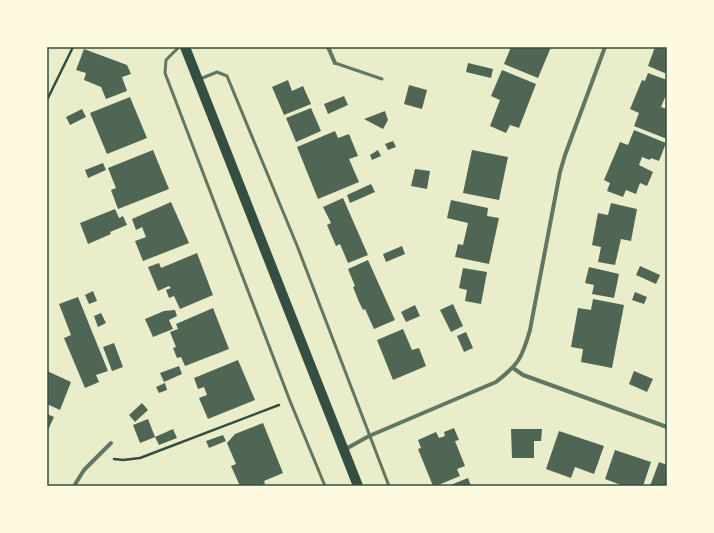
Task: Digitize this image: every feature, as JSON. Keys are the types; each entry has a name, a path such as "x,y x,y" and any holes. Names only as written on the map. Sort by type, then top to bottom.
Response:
{"main road":[{"path":"185,47 358,486"}],"street":[{"path":"328,47 335,63"},
{"path":"343,450 369,436 496,382 513,368 524,353 530,330 560,172 605,47"},
{"path":"513,368 523,375 667,428"},
{"path":"74,486 84,470 111,443"}],"lane":[{"path":"179,47 166,60 165,73 290,401 325,486"},
{"path":"335,63 382,79"},
{"path":"197,80 217,72 227,76 298,248 389,486"}],"path":[{"path":"47,100 73,47"},
{"path":"98,456 123,460 140,458 290,401"}],"building":[{"path":"511,47 551,47 538,78 504,64"},
{"path":"655,47 667,47 667,74 648,66"},
{"path":"84,49 127,65 131,74 122,77 127,91 106,99 101,87 84,80 86,73 76,70"},
{"path":"468,63 493,69 491,78 466,72"},
{"path":"502,70 536,84 519,128 510,125 506,133 490,126 500,100 491,96"},
{"path":"648,73 667,80 667,96 666,95 661,107 667,109 667,139 634,126 639,113 630,109 642,80 645,81"},
{"path":"288,80 292,91 303,86 311,104 284,115 272,87"},
{"path":"409,85 427,90 422,109 404,104"},
{"path":"344,96 348,105 328,114 324,104"},
{"path":"130,97 147,138 107,154 90,113"},
{"path":"311,108 321,131 296,142 286,118"},
{"path":"82,109 86,117 70,125 66,117"},
{"path":"385,111 388,120 383,129 364,119"},
{"path":"634,130 666,143 659,161 642,157 639,165 653,172 647,186 640,183 636,194 626,190 623,197 607,191 610,183 604,180 620,142 628,145"},
{"path":"335,131 338,138 349,134 358,156 349,159 359,182 318,199 297,147"},
{"path":"393,141 396,147 388,150 385,144"},
{"path":"153,150 169,189 118,209 111,190 116,188 108,168"},
{"path":"378,150 381,156 372,160 370,155"},
{"path":"472,150 508,157 499,200 463,193"},
{"path":"103,163 106,170 88,178 85,170"},
{"path":"415,169 430,171 427,189 411,186"},
{"path":"371,184 375,192 350,203 347,195"},
{"path":"343,198 368,255 348,263 340,244 336,246 327,225 331,223 323,207"},
{"path":"451,200 488,208 487,216 499,218 489,264 455,257 458,244 463,245 468,223 447,218"},
{"path":"171,202 189,243 143,261 135,241 146,237 142,227 136,230 132,219"},
{"path":"611,203 637,209 631,241 621,239 615,265 598,262 601,247 592,245 598,213 608,215"},
{"path":"115,209 119,218 123,216 127,225 88,244 80,223"},
{"path":"402,246 405,254 386,262 383,254"},
{"path":"197,253 213,295 180,309 174,296 169,298 166,290 171,288 169,286 158,291 148,267 159,263 161,268"},
{"path":"368,260 395,320 374,329 365,309 363,310 359,302 353,287 355,286 348,269"},
{"path":"640,266 660,275 656,284 636,275"},
{"path":"589,267 619,274 614,298 592,294 594,285 585,283"},
{"path":"463,268 487,272 481,304 465,301 467,290 459,288"},
{"path":"93,291 97,301 89,304 85,295"},
{"path":"635,292 647,297 644,304 632,300"},
{"path":"78,297 108,371 96,375 99,382 85,388 64,338 71,335 59,304"},
{"path":"593,299 624,305 612,368 581,362 583,349 571,347 578,308 591,310"},
{"path":"453,304 463,326 451,332 440,310"},
{"path":"415,305 420,316 406,322 401,312"},
{"path":"213,308 229,349 185,366 181,357 177,358 173,348 176,347 170,332 178,329 176,324"},
{"path":"175,310 177,316 169,320 173,329 153,337 145,319 164,311"},
{"path":"101,313 106,323 98,327 94,316"},
{"path":"403,329 412,350 419,348 426,366 393,380 377,340"},
{"path":"466,332 473,348 464,352 457,336"},
{"path":"114,343 123,367 112,371 103,347"},
{"path":"238,360 255,400 208,419 199,398 207,395 204,387 198,389 194,378"},
{"path":"179,366 182,374 164,382 160,373"},
{"path":"47,371 71,382 60,410 47,404"},
{"path":"634,371 653,379 647,392 629,384"},
{"path":"165,383 167,390 159,393 156,387"},
{"path":"142,403 148,410 135,422 129,415"},
{"path":"47,414 54,417 47,432"},
{"path":"148,419 155,437 140,443 133,425"},
{"path":"263,423 283,473 264,481 265,484 259,486 240,486 231,466 236,464 227,443 235,434"},
{"path":"454,428 459,440 455,441 465,466 457,469 460,476 433,486 418,449 421,448 418,440 436,432 439,438 445,436 444,432"},
{"path":"173,429 177,438 159,445 155,437"},
{"path":"511,429 542,429 541,441 534,441 534,458 512,458"},
{"path":"559,431 604,446 594,474 575,467 571,478 546,469"},
{"path":"223,435 226,441 209,448 206,441"},
{"path":"615,450 651,462 643,486 624,486 605,479"},
{"path":"659,462 667,465 667,486 650,486"},
{"path":"468,478 471,486 448,486"}]}
